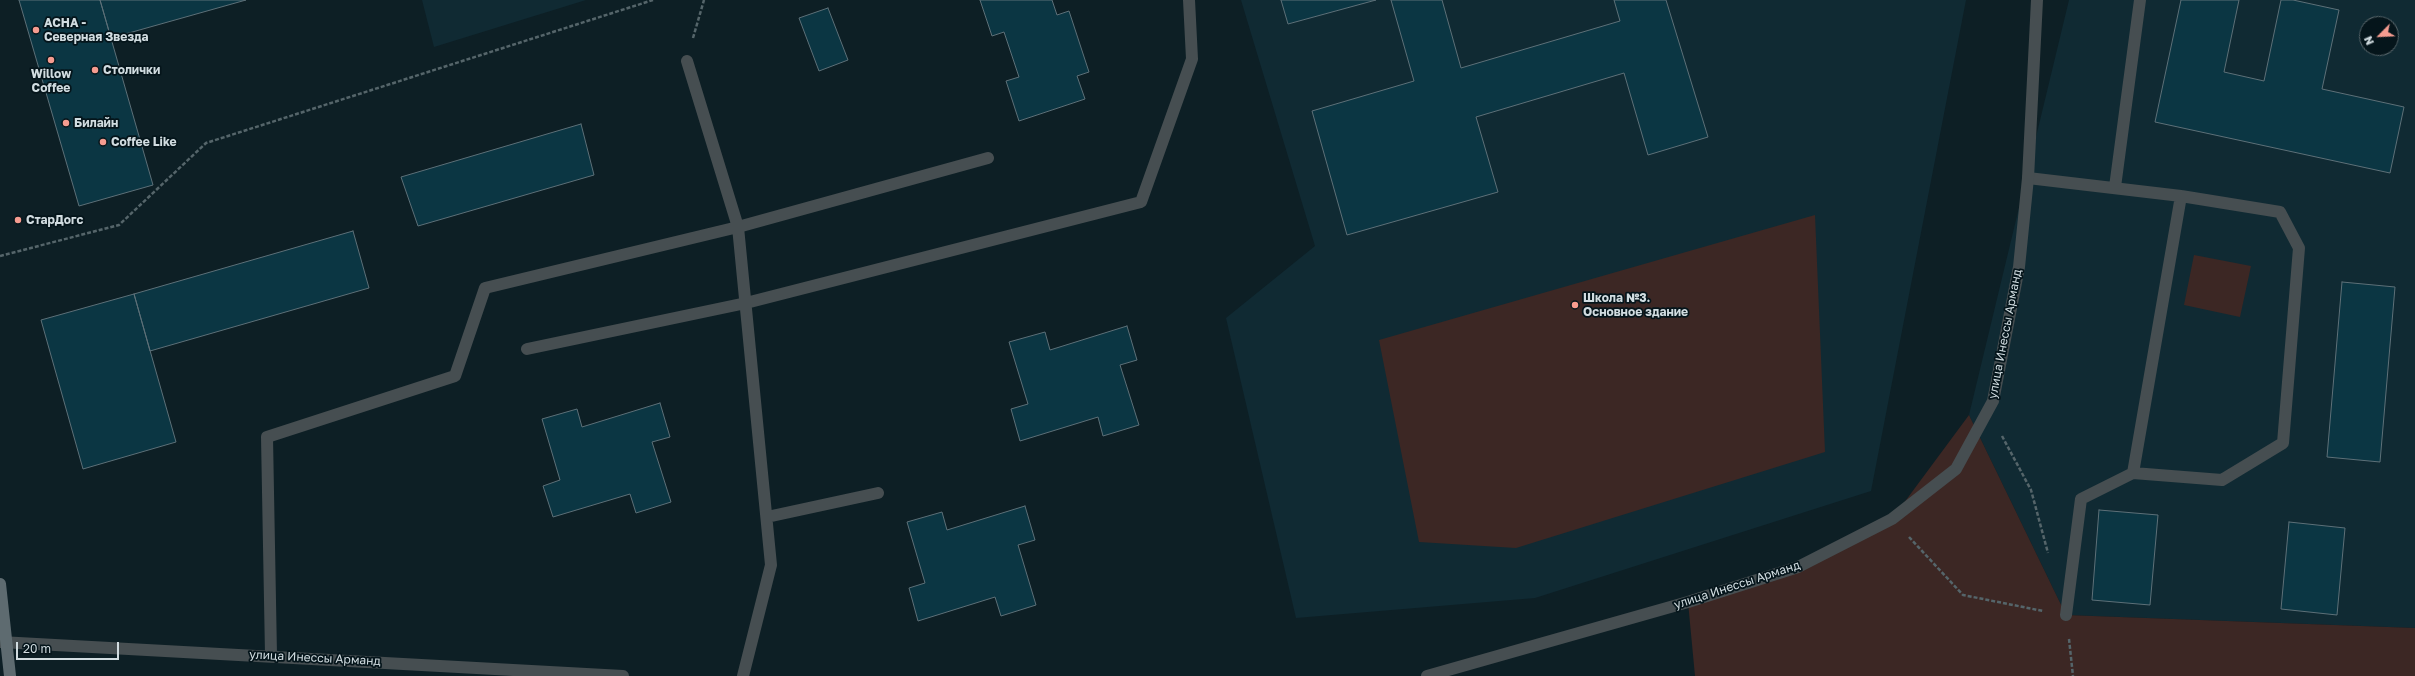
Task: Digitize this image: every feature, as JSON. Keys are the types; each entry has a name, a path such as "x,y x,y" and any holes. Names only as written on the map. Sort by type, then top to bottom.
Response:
{"main road":[{"path":"0,584 3,642 10,676"}],"street":[{"path":"528,349 746,304 1140,202 1192,59 1189,0"},
{"path":"2115,187 2140,0"},
{"name":"улица Инессы Арманд","path":"1426,676 1688,602 1798,567 1892,519 1956,469 1993,401 2019,267 2028,178 2037,4"},
{"path":"687,61 738,227 767,517 771,565 743,676"},
{"path":"271,655 267,437 455,376 485,288 738,227 988,158"},
{"path":"2028,178 2115,187 2280,212 2299,248 2283,443 2222,480 2133,473 2081,499 2066,615"},
{"path":"2133,473 2181,196"},
{"path":"767,517 878,493"},
{"name":"улица Инессы Арманд","path":"3,642 271,655 623,676"}],"path":[{"path":"0,256 119,225 206,143 653,0"},
{"path":"687,61 704,0"},
{"path":"1988,411 2031,490 2049,556"},
{"path":"1892,519 1963,595 2066,615 2073,676"}],"shaded area":[{"path":"422,0 586,0 434,47"},
{"name":"Школа №3. Основное здание","path":"1241,0 1966,0 1871,491 1535,598 1296,618 1226,318 1315,246"},
{"path":"2069,0 2415,0 2415,628 2066,615 1969,415"},
{"path":"1815,215 1825,452 1516,548 1419,542 1379,340"},
{"path":"2194,255 2251,266 2240,317 2184,305"},
{"path":"1969,415 2066,615 2415,628 2415,676 1695,676 1688,602 1798,567 1892,519"}],"building":[{"path":"19,0 100,0 153,185 79,206"},
{"path":"100,0 246,0 111,38"},
{"path":"980,0 1052,0 1057,15 1069,11 1089,72 1077,76 1085,99 1019,121 1006,81 1019,77 1004,32 992,36"},
{"path":"1281,0 1376,0 1288,24"},
{"path":"1391,0 1442,0 1461,68 1620,21 1614,0 1666,0 1708,137 1648,155 1624,73 1476,117 1498,192 1347,235 1312,111 1414,81"},
{"path":"2181,0 2239,0 2224,72 2264,81 2281,0 2293,0 2339,10 2322,89 2404,107 2390,173 2155,122"},
{"path":"828,8 848,60 819,71 799,18"},
{"path":"581,124 594,175 418,226 401,177"},
{"path":"353,231 369,288 150,351 134,294"},
{"path":"2342,282 2395,287 2380,462 2327,457"},
{"path":"134,294 176,442 83,469 41,320"},
{"path":"1127,326 1137,360 1120,365 1139,425 1103,436 1098,417 1020,441 1011,409 1028,404 1009,342 1045,332 1050,350"},
{"path":"660,403 670,437 652,442 671,502 636,513 630,494 553,517 543,486 560,480 542,419 577,409 582,427"},
{"path":"1025,506 1035,540 1018,545 1036,605 1001,616 995,597 918,621 909,588 925,583 907,522 942,512 947,530"},
{"path":"2099,510 2158,515 2150,605 2092,600"},
{"path":"2289,522 2345,528 2337,615 2281,609"}],"place":[{"name":"АСНА - Северная Звезда","path":"36,30"},
{"name":"Willow Coffee","path":"51,60"},
{"name":"Столички","path":"95,70"},
{"name":"Билайн","path":"66,123"},
{"name":"Coffee Like","path":"103,142"},
{"name":"СтарДогс","path":"18,220"},
{"name":"Школа №3. Основное здание","path":"1575,305"}]}
